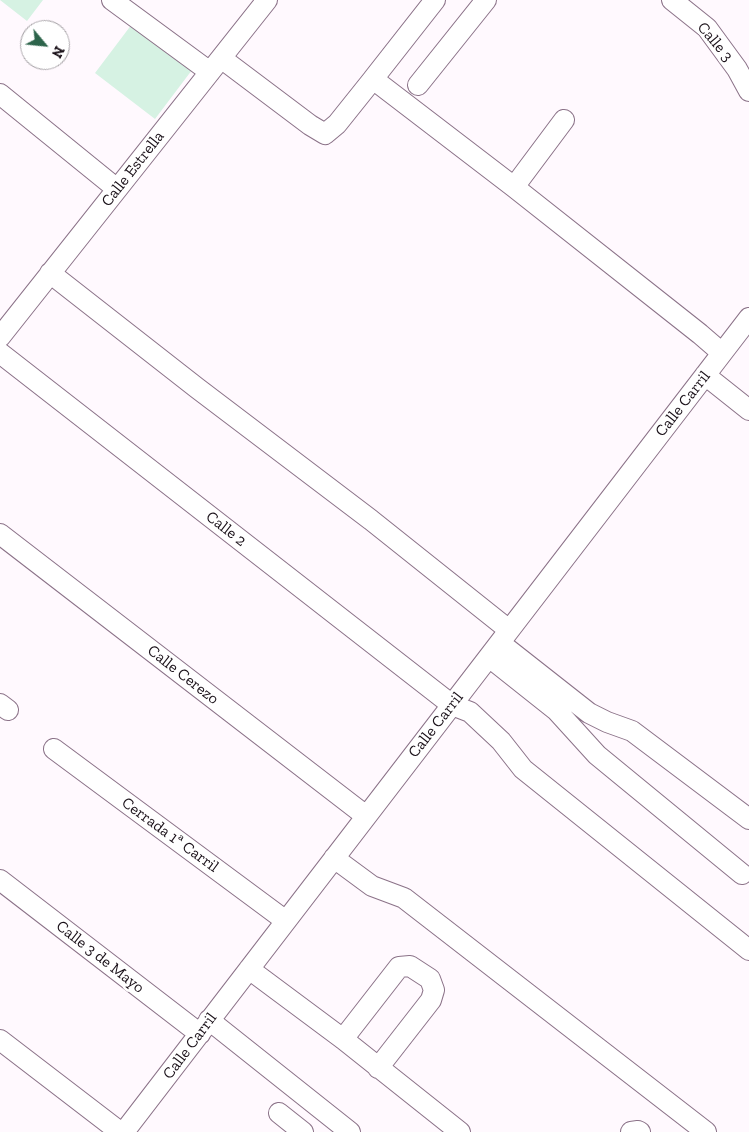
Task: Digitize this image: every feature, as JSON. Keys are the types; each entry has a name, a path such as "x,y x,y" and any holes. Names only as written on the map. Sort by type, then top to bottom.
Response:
{"street":[{"path":"112,0 325,134 337,124 435,0"},
{"name":"Calle Estrella","path":"0,337 267,0"},
{"path":"418,85 486,0"},
{"name":"Calle 3","path":"672,0 706,28 737,69 749,91"},
{"path":"373,79 514,187 722,354"},
{"path":"0,94 118,189"},
{"path":"514,187 564,120"},
{"path":"50,273 371,520 499,643 589,714 632,730 749,819"},
{"name":"Calle Carril","path":"122,1132 749,318"},
{"name":"Calle 2","path":"0,353 452,705 470,712 501,741 523,769 749,950"},
{"path":"705,375 749,410"},
{"name":"Calle Cerezo","path":"0,534 366,816"},
{"path":"499,643 597,755 742,874"},
{"name":"Cerrada 1ª Carril","path":"54,749 286,921"},
{"path":"334,858 372,886 404,898 706,1132"},
{"name":"Calle 3 de Mayo","path":"0,880 350,1132"},
{"path":"343,1039 399,968 410,966 430,979 434,990 431,1000 378,1068"},
{"path":"249,969 343,1039 460,1132"},
{"path":"0,1040 122,1132"},
{"path":"279,1113 303,1132"},
{"path":"631,1132 640,1132"}],"green space":[{"path":"0,0 43,0 28,20"},
{"path":"132,24 192,70 155,119 95,73"}]}
